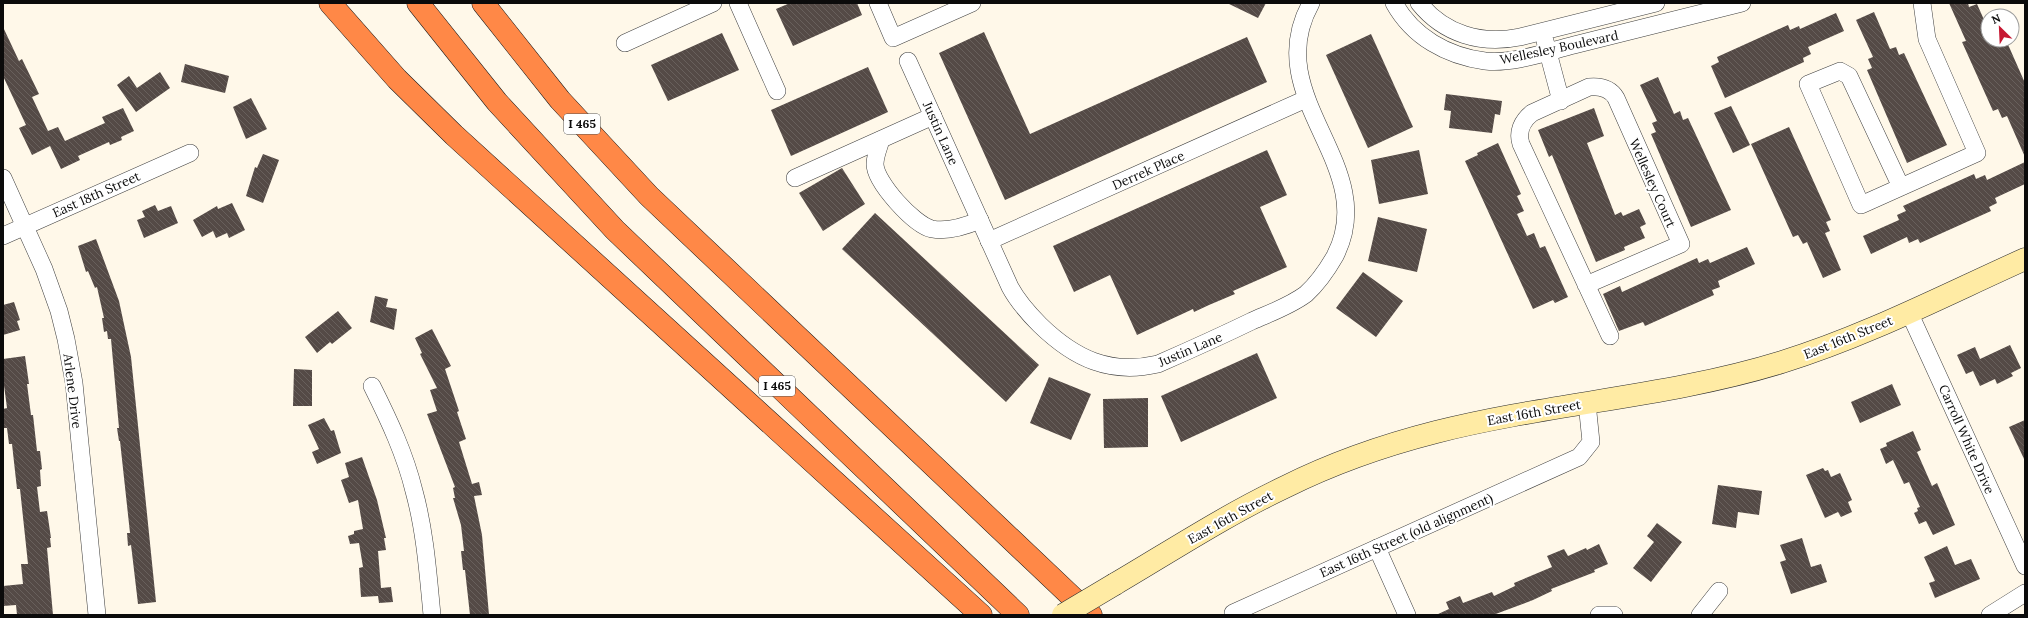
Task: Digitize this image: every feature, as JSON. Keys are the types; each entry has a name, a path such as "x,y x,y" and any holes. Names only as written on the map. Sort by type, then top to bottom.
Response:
{"highway":[{"path":"330,3 398,79 454,135 981,615"},
{"name":"I 465","path":"418,3 497,102 610,225 1018,615"},
{"name":"I 465","path":"483,3 560,100 649,196 1091,615"}],"street":[{"path":"625,43 713,3"},
{"path":"738,3 777,91"},
{"path":"878,3 893,38 972,3"},
{"name":"Justin Lane","path":"908,61 1010,287 1018,301 1054,339 1086,359 1104,365 1123,368 1152,365 1172,358 1297,300 1314,286 1331,263 1343,237 1346,215 1344,193 1339,171 1306,99 1299,75 1297,48 1302,22 1311,3"},
{"name":"Wellesley Boulevard","path":"1394,3 1409,24 1423,38 1442,48 1463,56 1496,61 1548,51 1703,8 1742,3"},
{"name":"Wellesley Boulevard","path":"1419,3 1443,25 1453,31 1476,38 1509,39 1656,3"},
{"path":"1901,187 1849,76 1840,71 1808,84 1862,205 1978,153 1927,39 1922,3"},
{"path":"1543,31 1561,101 1532,113 1526,118 1520,128 1520,140 1610,336"},
{"name":"Wellesley Court","path":"1561,101 1589,87 1604,88 1614,94 1680,244 1586,285"},
{"name":"Derrek Place","path":"990,241 1306,99"},
{"path":"795,178 933,116"},
{"path":"881,140 875,164 879,177 889,192 917,221 931,229 947,229 980,220"},
{"name":"East 18th Street","path":"3,236 190,153"},
{"name":"Arlene Drive","path":"3,178 52,289 63,325 71,362 96,615"},
{"name":"East 16th Street","path":"1063,615 1249,504 1286,486 1357,457 1420,436 1476,422 1702,382 1782,362 1862,333 2025,259"},
{"name":"Carroll White Drive","path":"1909,312 2025,566"},
{"path":"372,386 400,446 414,488 423,532 432,615"},
{"name":"East 16th Street (old alignment)","path":"1233,613 1579,456 1592,442 1587,403"},
{"path":"1377,548 1407,615"},
{"path":"1700,615 1719,591"},
{"path":"1990,615 2025,593"},
{"path":"1599,615 1614,615"}],"building":[{"path":"790,3 857,3 862,15 793,46 776,9"},
{"path":"1227,3 1266,3 1258,18"},
{"path":"1949,3 1968,3 1969,7 1977,4 1980,11 1980,48 2010,48 2025,83 2025,157 2007,116 2002,118 1998,109 1993,111 1962,42 1966,41"},
{"path":"1874,12 1890,49 1896,47 1899,55 1904,53 1947,145 1907,163 1867,70 1872,68 1868,59 1873,57 1856,20"},
{"path":"1836,13 1844,31 1808,47 1811,54 1803,58 1804,62 1725,98 1711,66 1719,62 1717,57 1788,25 1790,30 1799,26 1800,29"},
{"path":"3,27 19,61 22,59 39,94 32,97 48,131 58,127 65,141 105,123 102,117 123,108 134,131 121,137 122,140 110,145 109,142 78,156 80,160 61,169 50,146 32,155 19,128 26,125 3,76"},
{"path":"984,32 1030,134 1247,37 1267,82 1005,200 939,53"},
{"path":"722,33 739,70 668,101 651,65"},
{"path":"1371,34 1413,127 1368,148 1326,55"},
{"path":"185,64 229,76 225,93 181,82"},
{"path":"868,67 888,112 791,156 771,110"},
{"path":"160,72 170,88 136,112 117,85 129,76 137,88"},
{"path":"1658,77 1674,114 1680,111 1683,120 1688,118 1731,210 1691,227 1651,134 1656,132 1652,123 1657,121 1640,85"},
{"path":"1446,94 1502,101 1500,115 1495,114 1492,133 1449,128 1451,111 1444,110"},
{"path":"251,98 267,129 246,139 233,107"},
{"path":"1731,106 1750,145 1733,153 1714,113"},
{"path":"1594,108 1604,136 1587,143 1615,215 1621,212 1623,216 1639,209 1646,224 1640,227 1645,238 1624,247 1625,250 1596,262 1552,155 1549,157 1538,130"},
{"path":"1789,127 1831,220 1826,222 1830,231 1825,233 1841,270 1823,278 1807,242 1803,244 1798,235 1793,237 1751,144"},
{"path":"1498,143 1521,194 1517,196 1524,211 1517,214 1527,236 1534,233 1540,248 1545,246 1568,297 1555,303 1553,300 1533,309 1465,161 1478,155 1477,153"},
{"path":"1267,150 1287,195 1260,207 1287,267 1233,291 1235,294 1194,312 1193,309 1137,335 1110,275 1074,292 1053,246"},
{"path":"1419,150 1428,194 1379,204 1371,160"},
{"path":"263,154 279,160 263,203 246,196 255,167 257,168"},
{"path":"2025,162 2025,184 1995,198 1997,203 1989,207 1991,211 1920,243 1918,239 1909,243 1907,237 1871,254 1863,236 1899,220 1897,215 1906,211 1903,206 1974,174 1976,179 1985,175 1987,180"},
{"path":"842,168 865,204 823,231 799,193"},
{"path":"232,203 245,230 229,238 227,233 216,238 213,231 202,237 193,220 217,206 218,209"},
{"path":"155,205 158,211 171,206 178,223 144,238 137,220 145,217 142,211"},
{"path":"875,213 1039,365 1006,402 842,249"},
{"path":"1378,217 1427,229 1417,272 1368,261"},
{"path":"96,239 119,301 131,357 156,602 138,604 131,545 128,546 127,533 130,533 120,441 117,428 119,428 111,339 108,339 107,331 104,332 102,318 104,318 97,287 95,288 88,271 86,272 78,246"},
{"path":"1747,247 1755,264 1718,281 1720,287 1712,290 1714,295 1645,326 1643,322 1619,331 1603,294 1620,286 1622,292 1697,258 1699,263 1708,259 1710,263"},
{"path":"1363,272 1403,301 1376,337 1336,308"},
{"path":"375,296 388,299 386,307 397,309 394,330 370,322"},
{"path":"14,302 20,320 17,321 20,330 3,335 3,305"},
{"path":"338,311 352,328 332,344 330,342 317,353 305,337"},
{"path":"432,329 451,366 445,369 459,411 457,412 466,439 459,442 472,484 479,482 482,495 474,496 482,535 489,615 470,615 465,570 463,570 461,551 464,551 461,525 453,498 455,498 453,488 455,487 427,414 437,411 430,390 437,388 420,354 422,353 415,338"},
{"path":"2010,345 2021,368 2011,373 2013,376 1997,384 1995,379 1980,386 1973,371 1966,374 1957,355 1975,347 1980,359"},
{"path":"1257,353 1277,398 1181,442 1161,396"},
{"path":"25,356 31,415 33,415 37,451 40,451 42,469 40,470 41,486 37,487 40,512 47,511 51,538 51,547 47,548 53,615 17,615 16,605 3,606 3,586 23,584 21,564 28,564 20,489 17,489 12,444 9,444 7,428 3,428 3,409 7,408 3,378 3,359"},
{"path":"294,369 312,370 312,406 293,406"},
{"path":"1049,377 1091,394 1071,440 1030,423"},
{"path":"1892,384 1901,405 1860,423 1851,402"},
{"path":"1148,398 1148,447 1104,448 1103,399"},
{"path":"324,418 331,431 334,430 341,453 317,464 312,452 319,449 308,425"},
{"path":"2025,420 2025,461 2009,427"},
{"path":"1913,431 1921,450 1917,452 1932,486 1937,483 1955,525 1933,535 1926,521 1919,524 1914,513 1918,511 1917,508 1920,507 1909,482 1904,484 1893,460 1886,464 1880,449 1887,446 1886,443"},
{"path":"362,457 377,500 386,538 384,538 386,550 378,551 381,588 391,587 393,602 379,603 378,596 361,597 359,568 363,567 359,543 350,544 348,536 354,534 354,531 363,529 358,500 349,503 341,480 349,477 345,463"},
{"path":"1823,468 1825,471 1828,470 1831,477 1840,473 1852,500 1848,502 1852,512 1841,517 1838,512 1825,518 1806,475"},
{"path":"1718,485 1762,491 1759,515 1738,512 1736,528 1712,524"},
{"path":"1657,523 1682,542 1651,582 1633,568 1654,542 1647,536"},
{"path":"1802,538 1811,567 1821,564 1827,582 1791,594 1780,562 1786,560 1780,545"},
{"path":"1599,544 1608,564 1594,570 1595,572 1551,589 1552,591 1533,600 1493,615 1436,615 1449,609 1446,602 1460,596 1463,603 1492,592 1494,596 1515,586 1514,583 1552,567 1547,556 1564,549 1568,556 1586,548 1587,550"},
{"path":"1947,546 1955,565 1971,559 1980,579 1935,598 1929,583 1935,581 1924,557"}]}
